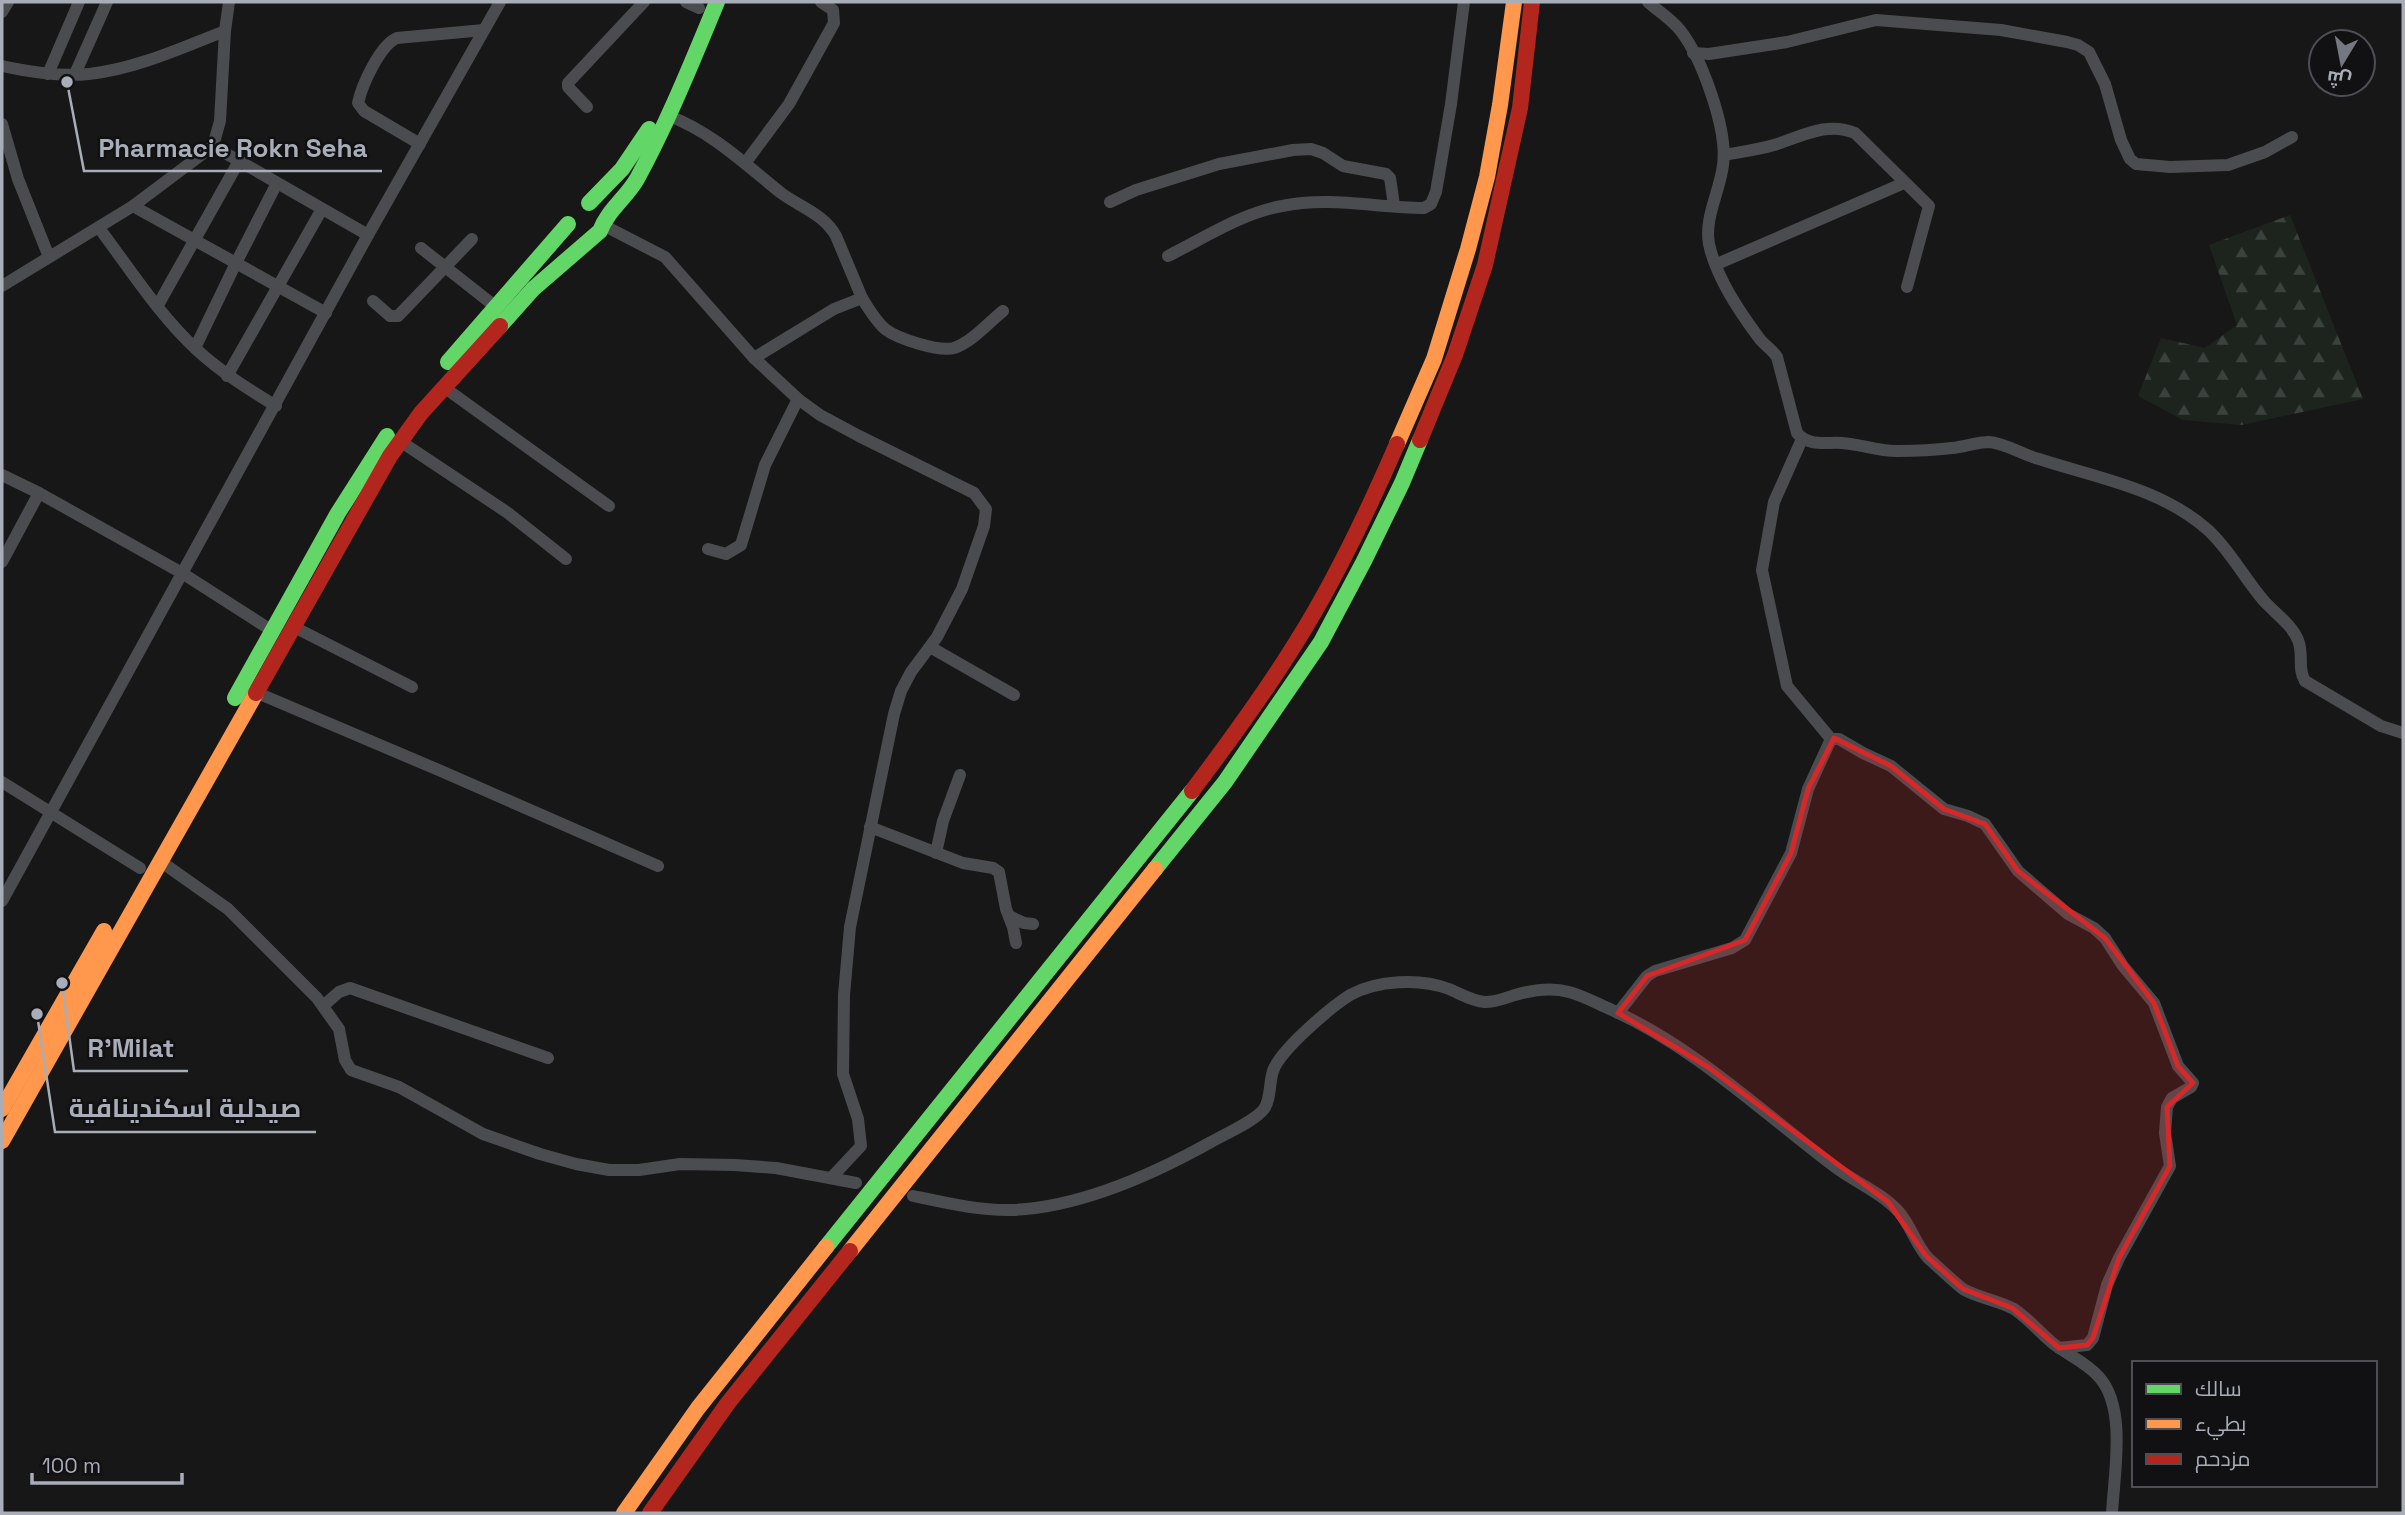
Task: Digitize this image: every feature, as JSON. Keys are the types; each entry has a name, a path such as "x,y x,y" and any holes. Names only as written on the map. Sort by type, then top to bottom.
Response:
{"highway":[{"path":"2,1141 292,626 400,441 421,413 533,289 600,231 603,223 635,182 669,116 717,2"},
{"path":"624,1513 698,1408 1181,806 1237,731 1298,640 1343,559 1385,472 1434,359 1468,250 1487,177 1514,2"},
{"path":"650,1513 736,1392 1225,782 1321,642 1402,482 1455,355 1485,265 1520,108 1532,2"},
{"path":"589,203 622,169 649,129 674,75 696,4"},
{"path":"2,1109 182,796 271,631 345,502 396,422 568,225 569,213 573,208 589,203 599,209 603,223"},
{"path":"568,225 579,237 591,238"}],"street":[{"path":"2,12 8,2"},
{"path":"48,74 79,2"},
{"path":"75,74 107,2"},
{"path":"2,286 99,229 213,146 220,121 229,2"},
{"path":"2,901 368,235 500,2"},
{"path":"587,107 568,87 568,83 644,2"},
{"path":"746,162 789,104 834,23 833,10 821,2"},
{"path":"1168,256 1249,217 1283,206 1333,202 1424,208 1431,204 1451,104 1464,2"},
{"path":"1648,2 1679,29 1713,98 1724,155 1707,234 1710,247 1736,305 1762,342 1777,357 1797,433 1802,439 1896,451 1954,448 1990,442 2107,478 2175,506 2207,529 2224,546 2263,600 2298,638 2302,652 2300,674 2305,681 2381,726 2403,733"},
{"path":"1693,53 1709,54 1787,42 1876,20 2001,30 2067,42 2089,52 2105,84 2121,140 2130,159 2136,164 2170,167 2228,165 2265,152 2292,137"},
{"path":"420,144 364,111 358,103 381,54 388,42 397,38 484,30"},
{"path":"2,65 48,74 114,70 157,58 225,31"},
{"path":"669,116 684,121 746,162 782,193 831,227 862,298 886,329 909,340 946,349 962,344 1003,311"},
{"path":"2,124 18,179 49,257"},
{"path":"1724,155 1773,145 1815,131 1840,128 1854,133 1925,201 1929,210 1920,232 1908,287"},
{"path":"213,146 368,235"},
{"path":"1110,202 1136,190 1219,164 1306,149 1323,153 1343,166 1386,174 1392,186 1394,205"},
{"path":"158,304 239,161"},
{"path":"195,348 277,183"},
{"path":"1717,264 1904,183"},
{"path":"133,206 326,313"},
{"path":"227,376 322,209"},
{"path":"603,223 665,257 754,358 798,399 820,415 859,436 964,487 982,500 986,509 962,589 930,647 911,672 901,691 894,714 850,927 843,1074 859,1119 862,1146 831,1178"},
{"path":"99,229 195,348 227,376 276,406"},
{"path":"373,301 390,316 398,316 472,239"},
{"path":"421,248 496,307"},
{"path":"754,358 834,309 862,298"},
{"path":"445,388 609,506"},
{"path":"708,549 726,554 741,545 765,464 798,399"},
{"path":"1802,439 1774,502 1762,570 1787,686 1831,739"},
{"path":"400,441 508,513 566,559"},
{"path":"2,475 182,573 271,631"},
{"path":"2,562 39,493"},
{"path":"292,626 412,687"},
{"path":"930,647 1014,695"},
{"path":"255,692 658,866"},
{"path":"1618,1013 1647,976 1655,971 1732,948 1745,940 1791,853 1801,811 1831,739"},
{"path":"1831,739 1839,739 1891,766 1944,809 1985,824 2018,871 2068,914 2094,928 2105,938 2123,966 2154,1003 2178,1066 2192,1079 2191,1087 2172,1098 2167,1107 2165,1133 2170,1166 2119,1258 2107,1285 2093,1338 2087,1345 2059,1348"},
{"path":"936,853 943,821 960,775"},
{"path":"2,782 140,868"},
{"path":"870,827 963,863 993,868 999,872 1016,943"},
{"path":"160,861 228,909 323,1006 339,1029 345,1060 351,1070 399,1087 458,1121 508,1144 576,1164 609,1170 639,1170 680,1164 735,1165 776,1168 856,1183"},
{"path":"1009,916 1024,923 1033,923"},
{"path":"913,1196 962,1206 1013,1210 1062,1204 1118,1186 1199,1148 1264,1109 1273,1069 1280,1059 1316,1022 1348,996 1361,990 1380,985 1418,983 1448,989 1465,998 1483,1002 1534,991 1568,991 1633,1020 1708,1067 1838,1169 1888,1202 1899,1212 1926,1256 1964,1289 2012,1308 2100,1378 2115,1408 2112,1513"},
{"path":"323,1006 339,992 350,988 548,1058"}],"highlighted area":[{"path":"1834,738 1891,766 1944,809 1985,824 2018,871 2105,938 2154,1003 2178,1066 2193,1083 2167,1107 2170,1166 2119,1258 2093,1338 2087,1345 2059,1348 2012,1308 1963,1289 1926,1256 1888,1202 1708,1067 1618,1013 1647,976 1745,940 1791,853 1808,789"}],"green space":[{"path":"2290,215 2363,399 2242,425 2183,420 2138,396 2161,338 2205,348 2237,325 2209,245"}],"traffic: fast":[{"path":"500,326 533,289 600,231 633,186 669,114 717,2"},
{"path":"589,203 622,169 649,129"},
{"path":"448,362 568,224"},
{"path":"235,698 338,513 387,436"},
{"path":"1155,869 1225,782 1321,642 1364,561 1420,440"},
{"path":"826,1247 1192,791"}],"traffic: slow":[{"path":"1397,444 1434,359 1468,249 1487,177 1514,2"},
{"path":"2,1141 256,693"},
{"path":"850,1251 1155,869"},
{"path":"2,1109 104,931"},
{"path":"624,1513 698,1408 826,1247"}],"traffic: jam":[{"path":"1420,440 1455,355 1485,265 1520,108 1532,2"},
{"path":"256,693 390,456 421,413 500,326"},
{"path":"1192,791 1285,660 1311,617 1351,544 1397,444"},
{"path":"650,1513 728,1403 850,1251"}],"place":[{"name":"Pharmacie Rokn Seha","path":"67,82"},
{"name":"R'Milat","path":"62,983"},
{"name":"صيدلية اسكندينافية","path":"37,1014"}]}
